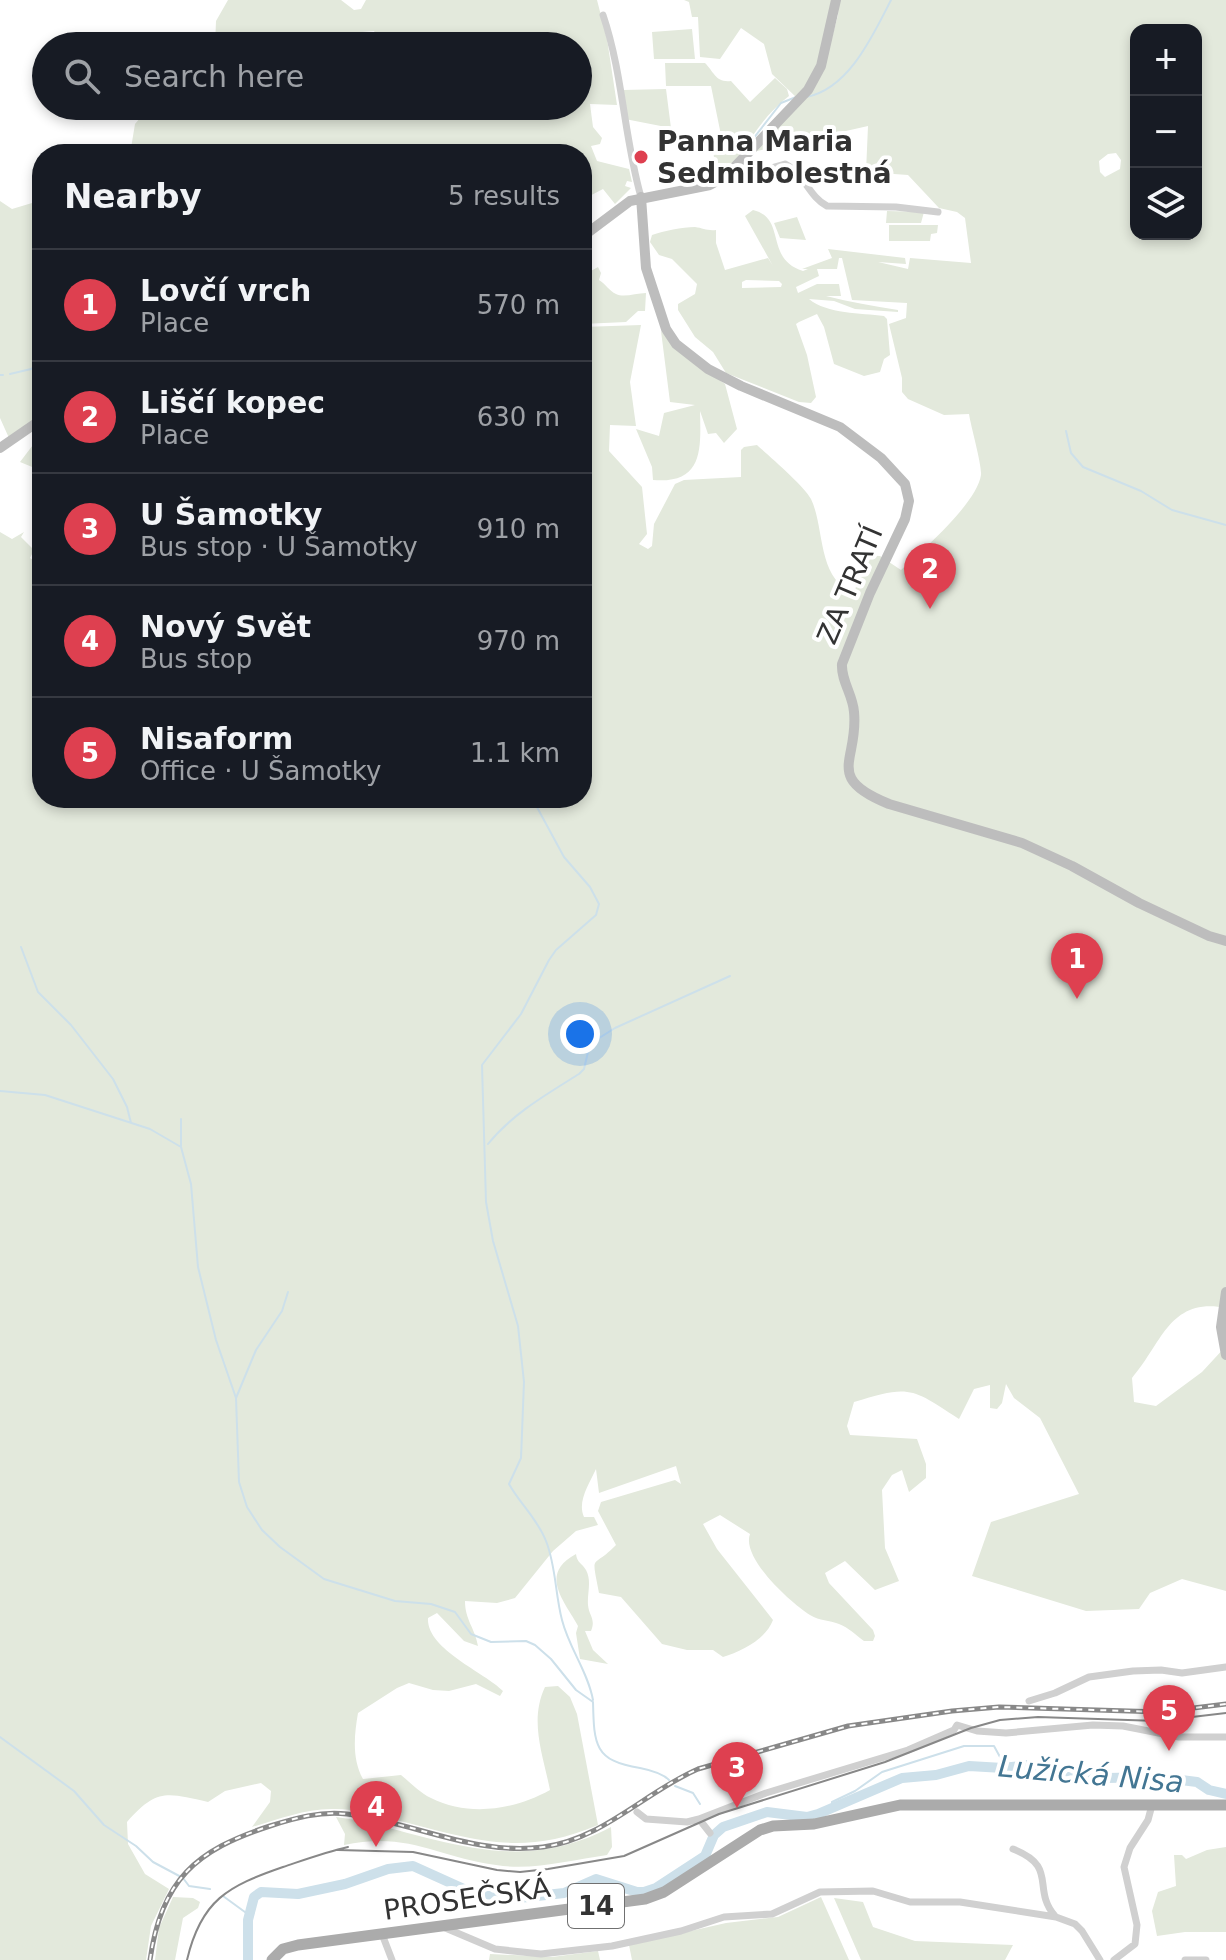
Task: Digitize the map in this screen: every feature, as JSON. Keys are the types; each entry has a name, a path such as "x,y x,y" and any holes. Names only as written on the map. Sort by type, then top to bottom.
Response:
{"main road":[{"name":"PROSEČSKÁ","path":"272,1960 289,1947 657,1896 749,1835 773,1826 814,1824 900,1805 1226,1805"}],"street":[{"path":"715,183 726,176 808,90 821,66 836,0"},
{"path":"603,15 614,48 629,152 641,197"},
{"path":"592,229 617,209 641,197 715,183 785,164 797,172 818,200 827,206 896,207 938,212"},
{"name":"ZA TRATÍ","path":"641,197 646,268 671,338 708,369 840,427 863,443 905,484 909,501 905,519 870,593 842,664 841,672 852,699 855,717 848,771 858,787 868,795 918,814 968,825 1022,843 1139,903 1226,941"},
{"path":"0,448 32,426"},
{"path":"1226,1292 1221,1327 1226,1355"},
{"path":"1029,1701 1089,1677 1133,1671 1182,1673 1226,1667"},
{"path":"637,1812 646,1819 687,1822 699,1819 766,1793 908,1750 954,1730 957,1725 977,1731 1006,1733 1108,1725 1179,1737 1226,1737"},
{"path":"1114,1960 1135,1944 1137,1925 1124,1867 1130,1848 1148,1820 1152,1805"},
{"path":"699,1819 710,1833"},
{"path":"1013,1849 1029,1856 1039,1866 1045,1900 1056,1917"},
{"path":"441,1926 495,1949 541,1954 612,1946 681,1931 724,1917 772,1914 820,1892 873,1891 910,1902 960,1902 1056,1917 1075,1924 1100,1960"},
{"path":"382,1934 392,1960"},
{"path":"1185,1960 1206,1960"}],"shaded area":[{"path":"228,0 341,0 354,10 361,9 366,0 597,0 607,39 617,105 592,104 592,32 216,32 216,21"},
{"path":"684,0 833,0 814,78 797,98 772,74 764,44 741,28 720,59 700,57 698,17 692,17 689,2"},
{"path":"839,0 1226,0 1226,1308 1207,1306 1179,1316 1132,1378 1134,1402 1156,1406 1202,1372 1226,1346 1226,1591 1182,1579 1150,1593 1139,1609 1086,1611 972,1576 991,1522 1079,1494 1040,1418 1014,1398 1006,1384 1002,1403 997,1409 990,1408 990,1385 974,1389 959,1419 930,1400 909,1392 887,1393 854,1402 847,1426 850,1435 917,1439 926,1464 926,1478 909,1492 902,1470 892,1475 882,1490 885,1548 899,1581 875,1590 845,1561 825,1573 829,1583 873,1630 873,1641 864,1641 842,1625 814,1617 791,1601 760,1567 749,1544 750,1534 720,1515 703,1524 717,1549 773,1620 770,1627 752,1643 723,1657 713,1650 687,1650 662,1644 621,1597 599,1593 596,1563 616,1545 598,1511 601,1502 675,1480 681,1484 676,1466 599,1493 596,1469 585,1493 582,1511 584,1517 594,1517 598,1525 576,1531 553,1551 515,1598 497,1603 465,1601 478,1646 464,1641 437,1613 428,1618 436,1640 503,1691 500,1696 476,1684 449,1691 409,1683 358,1713 355,1747 363,1779 401,1775 427,1796 461,1808 491,1809 522,1802 550,1790 539,1738 538,1713 545,1687 558,1686 570,1697 577,1714 598,1825 544,1841 497,1842 351,1810 324,1809 252,1827 270,1802 271,1791 261,1783 225,1791 208,1802 163,1796 147,1803 127,1822 128,1844 145,1874 169,1889 151,1926 146,1960 0,1960 0,532 12,539 24,532 21,537 32,548 32,808 592,808 592,327 641,325 630,382 636,426 610,425 609,451 642,487 647,534 639,544 648,549 652,546 654,524 675,484 684,480 741,477 741,450 757,445 811,499 828,566 843,586 855,592 861,555 880,556 901,570 970,499 981,475 969,414 944,415 908,399 902,392 902,378 889,324 906,318 907,303 852,300 842,258 839,258 837,269 817,269 819,276 796,287 798,293 817,284 839,284 841,296 826,296 898,310 855,309 834,301 809,299 825,308 884,316 887,319 890,355 884,359 880,372 864,376 834,364 824,327 817,314 796,324 807,355 816,397 811,403 799,402 726,373 713,352 695,337 678,310 678,304 695,294 697,284 672,259 659,255 650,242 652,235 695,227 716,230 716,243 725,270 768,258 773,266 745,216 753,210 770,221 784,258 803,271 832,258 828,249 905,258 906,264 878,262 908,269 910,258 971,263 965,218 957,212 939,208 908,175 866,172 868,126 753,152 824,68","holes":["1116,153 1121,160 1120,169 1105,177 1100,172 1099,161 1108,154","746,280 779,281 781,287 742,288 742,282"]},
{"path":"692,29 695,59 654,59 652,32"},
{"path":"665,63 705,63 719,79 731,81 750,102 775,78 787,89 789,96 767,117 738,159 716,180 712,136 722,140 711,86 666,86"},
{"path":"666,89 671,128 625,119 623,90"},
{"path":"592,119 593,127 602,138 600,144 592,146 132,144 138,120"},
{"path":"592,148 597,161 629,169 632,182 627,181 625,186 631,188 615,204 603,189 592,195"},
{"path":"0,201 12,209 32,203 32,422 9,438 0,418"},
{"path":"887,211 924,212 921,223 886,223"},
{"path":"797,217 806,240 780,238 774,223"},
{"path":"889,225 938,225 937,233 931,234 930,241 889,241"},
{"path":"598,267 601,273 599,280 614,293 623,296 646,293 645,311 638,311 626,322 592,324 592,270"},
{"path":"661,331 679,350 725,384 737,429 724,443 716,433 708,434 700,411 696,462 682,476 653,480 652,467 636,429 659,436 664,413 695,405 670,402"},
{"path":"32,446 32,467 20,462"},
{"path":"576,1554 589,1579 588,1605 593,1623 591,1631 585,1631 593,1650 608,1664 580,1659 576,1633 578,1626 558,1588 558,1570"},
{"path":"336,1817 454,1844 515,1851 546,1849 578,1841 611,1827 612,1847 607,1855 537,1866 510,1866 475,1861 404,1843 386,1841 344,1845 345,1834"},
{"path":"1226,1847 1226,1932 1157,1936 1152,1911 1158,1892 1176,1886 1174,1855 1182,1855 1186,1859 1207,1850"},
{"path":"173,1897 193,1898 200,1902 198,1908 183,1918 175,1960 155,1960 159,1928"},
{"path":"821,1897 849,1960 632,1960 629,1945 726,1923 778,1917"},
{"path":"834,1898 863,1902 873,1927 915,1941 1013,1945 1005,1960 861,1960"},
{"path":"598,1951 600,1960 489,1960 490,1954 552,1957"}],"waterway":[{"path":"806,97 821,92 847,72 868,44 891,0"},
{"path":"746,148 781,103 796,97"},
{"path":"10,374 32,368"},
{"path":"1066,431 1071,453 1083,467 1141,491 1172,510 1226,525"},
{"path":"537,808 564,857 590,887 599,904 596,915 556,950 521,1014 482,1065 486,1202 493,1241 518,1326 524,1382 521,1458 509,1484 546,1541 562,1620 593,1700"},
{"path":"21,947 38,992 71,1025 113,1079 131,1123"},
{"path":"488,1144 519,1114 579,1074 596,1040 615,1028 730,976"},
{"path":"0,1091 45,1095 150,1129 181,1147 191,1184 198,1267 216,1340 236,1398 239,1482 247,1507 262,1530 324,1579 395,1601 431,1604 455,1612 471,1634 491,1642 526,1641 535,1645 576,1690 593,1702 596,1739 605,1755 613,1761 656,1772 669,1780"},
{"path":"181,1119 181,1146"},
{"path":"236,1398 256,1350 282,1311 288,1292"},
{"path":"0,1737 74,1791 104,1825 136,1846 153,1862 183,1878 189,1886 210,1889"},
{"path":"832,1809 832,1802 855,1791 882,1772 964,1746 994,1746 1000,1757 1014,1766"},
{"name":"Lužická Nisa","path":"248,1960 248,1920 254,1897 261,1892 298,1894 345,1884 388,1869 413,1866 475,1894 510,1899 564,1893 596,1879 644,1892 656,1888 705,1856 714,1835 723,1827 767,1812 807,1817 902,1778 936,1775 969,1766 1003,1768 1028,1765 1106,1778 1157,1777 1197,1782 1209,1790 1226,1794"},
{"path":"675,1786 693,1793 700,1804"},
{"path":"223,1896 249,1915"}],"tram line":[{"path":"338,1850 413,1852 497,1870 520,1872 548,1869 624,1856 719,1814 885,1762 971,1728 1000,1720 1038,1717 1158,1721 1226,1713"},
{"path":"187,1960 200,1923 209,1909 232,1889 264,1874 348,1847"}],"railway":[{"path":"150,1960 163,1909 186,1872 202,1858 244,1835 298,1818 327,1813 347,1814 469,1843 493,1847 543,1847 585,1835 698,1769 848,1726 999,1707 1161,1712 1226,1704"}],"place":[{"name":"Panna Maria Sedmibolestná","path":"641,157"},
{"name":"Liščí kopec","path":"930,609"},
{"name":"Lovčí vrch","path":"1077,999"},
{"name":"Nisaform","path":"1169,1751"},
{"name":"U Šamotky","path":"737,1808"},
{"name":"Nový Svět","path":"376,1847"}]}
